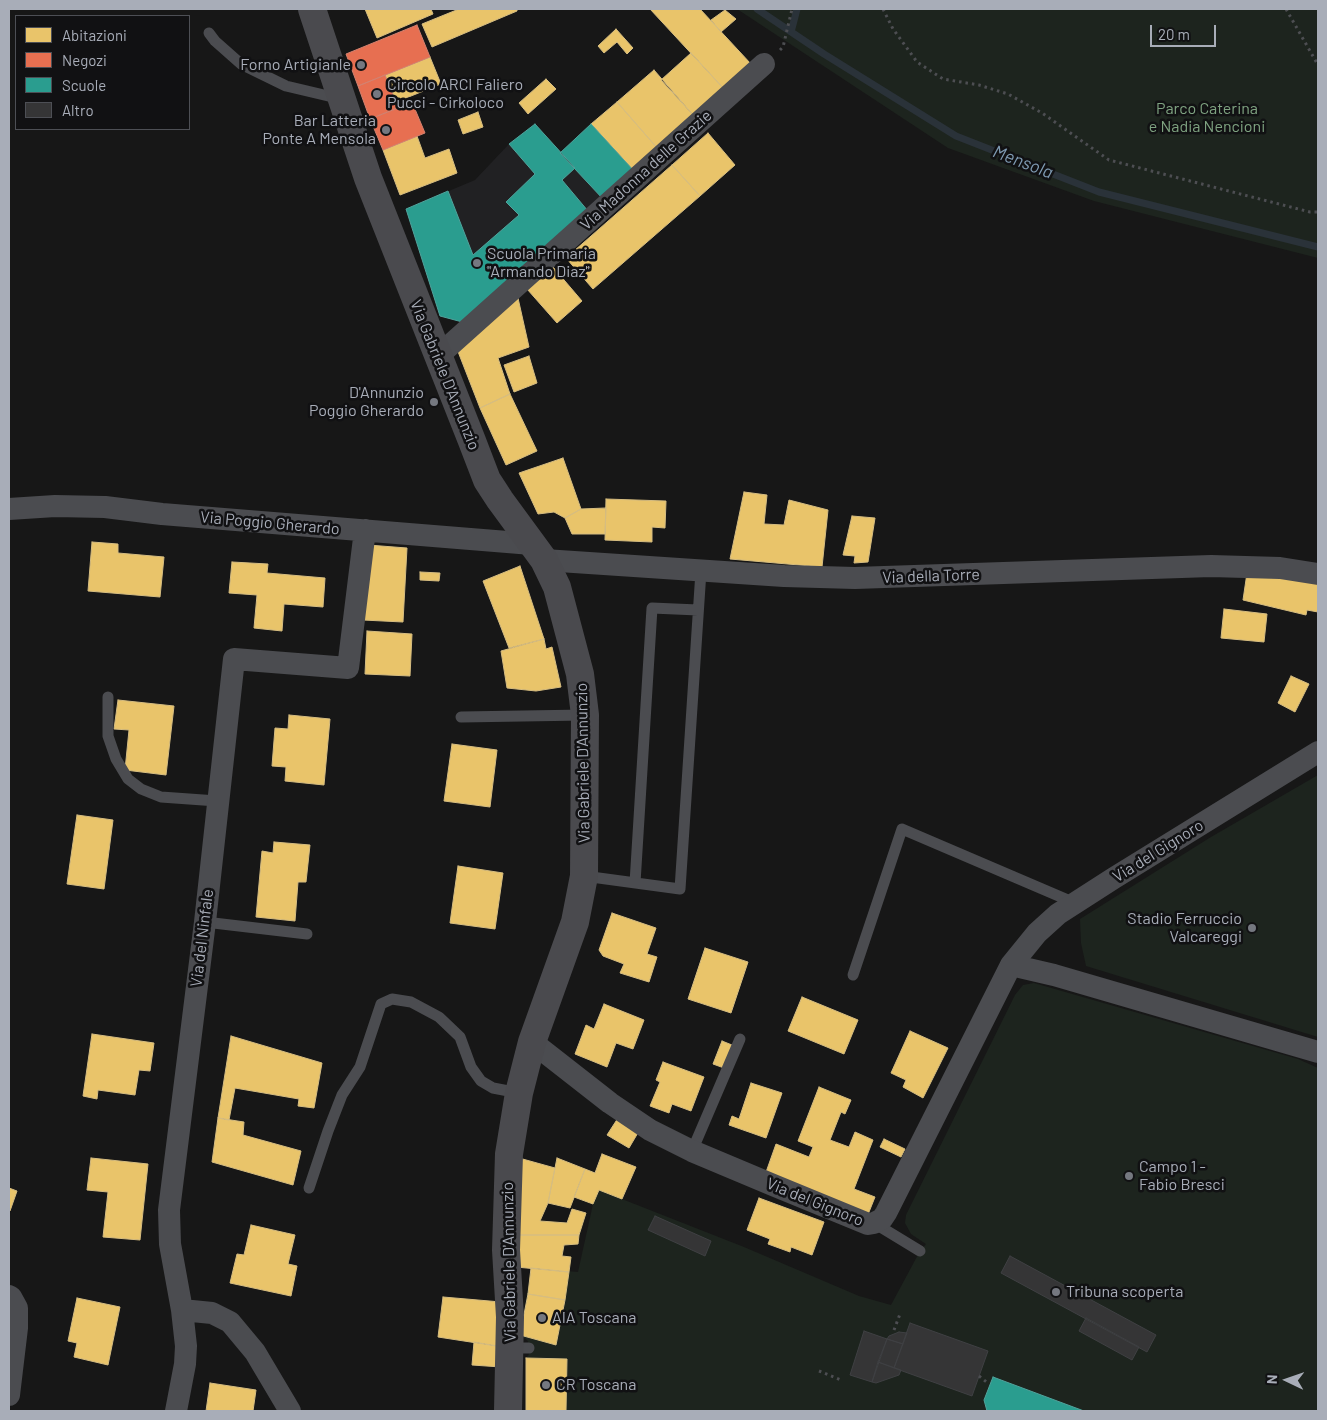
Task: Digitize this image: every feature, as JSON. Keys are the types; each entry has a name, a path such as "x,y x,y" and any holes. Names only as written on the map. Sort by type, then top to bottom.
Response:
{"street":[{"name":"Via Gabriele D'Annunzio","path":"312,9 368,178 487,480 538,552 557,587 580,674 585,715 584,876 575,922 532,1042 519,1093 509,1154 506,1250 509,1284 520,1348 508,1411"},
{"name":"Via Madonna delle Grazie","path":"438,356 764,64"},
{"name":"Via Poggio Gherardo","path":"9,509 55,506 105,507 162,514 365,530 538,552"},
{"name":"Via del Ninfale","path":"176,1411 185,1364 186,1346 182,1310 170,1244 169,1210 234,659 348,668 365,530"},
{"name":"Via della Torre","path":"538,552 701,571 784,576 855,578 1211,566 1280,568 1318,574"},
{"name":"Via del Gignoro","path":"532,1042 650,1130 692,1151 868,1224 874,1224 882,1219 886,1213 1011,965 1037,932 1050,920 1075,903 1318,752"},
{"path":"1011,965 1054,975 1318,1052"},
{"path":"9,1395 17,1328 17,1308 10,1296"},
{"path":"182,1310 212,1313 230,1322 255,1352 290,1411"}],"lane":[{"path":"209,32 215,41 241,64 286,86 342,99"},
{"path":"584,876 680,888 701,571"},
{"path":"635,883 652,608 698,610"},
{"path":"108,696 108,736 116,759 128,779 141,789 161,796 218,801"},
{"path":"461,717 585,715"},
{"path":"853,975 902,829 1075,903"},
{"path":"204,922 307,934"},
{"path":"309,1188 342,1095 360,1067 381,1004 392,999 411,1002 439,1017 460,1037 471,1067 481,1081 493,1088 519,1093"},
{"path":"692,1151 740,1039"},
{"path":"874,1224 920,1252"}],"path":[{"path":"783,47 792,9"},
{"path":"883,9 893,29 917,62 943,79 980,85 1008,94 1042,113 1109,160 1310,212 1318,212"},
{"path":"1286,9 1318,65"},
{"path":"894,1330 900,1314"},
{"path":"819,1371 841,1380"},
{"path":"979,1376 989,1384"}],"shaded area":[{"name":"Scuola Primaria \"Armando Diaz\"","path":"535,124 603,199 466,323 440,316 406,209 475,180 509,144"}],"green space":[{"name":"Parco Caterina e Nadia Nencioni","path":"737,9 1318,9 1318,258 1094,201 948,148"},
{"path":"1318,775 1318,1037 1086,966 1081,943 1080,919 1211,837"},
{"path":"1034,983 1298,1059 1318,1068 1318,1411 526,1411 526,1358 529,1354 529,1348 528,1341 520,1335 531,1268 578,1272 593,1204 599,1190 744,1247 859,1296 891,1305 920,1251 926,1244 911,1234 905,1223 906,1215 1015,995 1023,985"}],"building: Abitazioni":[{"path":"365,9 431,9 433,14 377,38"},
{"path":"459,9 517,9 517,11 432,47 422,24"},
{"path":"650,9 700,9 751,64 724,89"},
{"path":"725,10 736,19 721,32 711,20"},
{"path":"616,29 633,48 627,54 617,42 604,53 598,46"},
{"path":"691,53 724,89 694,116 661,80"},
{"path":"430,57 441,84 396,102 385,75"},
{"path":"654,70 694,116 658,149 617,102"},
{"path":"546,79 556,89 528,114 519,103"},
{"path":"617,102 658,149 634,171 591,124"},
{"path":"478,112 483,127 463,134 458,120"},
{"path":"708,133 735,165 700,196 672,165"},
{"path":"417,136 425,158 449,149 457,173 400,195 383,150"},
{"path":"672,165 700,196 593,289 566,258"},
{"path":"553,267 582,301 557,323 527,289"},
{"path":"518,298 529,347 498,358 510,394 480,408 457,349"},
{"path":"529,356 537,383 514,392 504,365"},
{"path":"510,394 537,451 506,465 480,408"},
{"path":"563,458 581,509 565,518 554,512 538,514 519,473"},
{"path":"744,492 767,495 764,524 784,525 789,500 828,510 822,567 730,559"},
{"path":"606,499 666,501 665,528 652,527 652,542 605,540"},
{"path":"606,508 605,534 572,534 565,518 581,509"},
{"path":"852,516 875,518 868,562 854,563 855,556 843,555"},
{"path":"92,542 118,544 118,553 164,557 160,597 88,591"},
{"path":"368,545 407,548 403,622 363,620"},
{"path":"232,562 268,564 267,573 325,578 323,607 284,604 282,631 254,628 257,595 229,593"},
{"path":"520,566 544,639 509,648 483,581"},
{"path":"420,572 440,573 439,581 420,580"},
{"path":"1247,573 1318,581 1318,612 1307,610 1306,615 1243,600"},
{"path":"1224,609 1267,614 1264,642 1221,638"},
{"path":"367,631 412,634 410,676 365,674"},
{"path":"544,639 546,649 552,647 561,687 536,691 507,688 501,651"},
{"path":"1291,676 1309,684 1295,712 1278,703"},
{"path":"118,700 174,706 166,775 125,770 129,730 114,729"},
{"path":"289,715 330,719 324,785 285,781 286,767 272,766 275,728 288,729"},
{"path":"452,744 497,750 490,807 444,801"},
{"path":"77,815 113,820 104,889 67,884"},
{"path":"274,842 310,845 306,882 298,882 295,921 256,917 262,851 273,853"},
{"path":"458,866 503,873 495,929 450,923"},
{"path":"612,913 656,928 647,954 657,957 649,982 620,973 624,964 603,956 599,950"},
{"path":"705,948 748,962 731,1013 688,999"},
{"path":"802,997 858,1020 844,1054 788,1031"},
{"path":"604,1004 644,1020 633,1049 616,1043 607,1067 575,1054 586,1025 594,1029"},
{"path":"910,1031 948,1048 923,1098 903,1087 906,1080 891,1073"},
{"path":"92,1034 154,1043 150,1071 139,1070 135,1095 98,1090 97,1099 83,1096"},
{"path":"231,1036 322,1063 314,1108 298,1106 299,1099 235,1088 229,1120 218,1118"},
{"path":"722,1041 732,1045 724,1068 713,1064"},
{"path":"663,1062 704,1077 691,1111 672,1104 669,1113 650,1106 660,1082 656,1080"},
{"path":"751,1083 782,1093 766,1138 729,1125 732,1116 739,1119"},
{"path":"819,1087 851,1100 845,1114 841,1112 830,1140 849,1147 855,1132 873,1140 854,1189 875,1197 867,1217 765,1175 776,1144 809,1157 813,1147 798,1141"},
{"path":"218,1118 244,1122 243,1135 301,1151 293,1185 212,1162"},
{"path":"618,1118 639,1131 629,1148 607,1135"},
{"path":"884,1139 905,1149 901,1157 880,1147"},
{"path":"602,1154 636,1167 622,1199 599,1190 593,1204 574,1197 585,1169 595,1173"},
{"path":"91,1158 148,1164 140,1240 103,1237 108,1192 87,1190"},
{"path":"519,1158 555,1168 548,1203 540,1221 567,1223 572,1209 586,1213 579,1235 516,1235"},
{"path":"557,1158 585,1169 570,1208 548,1203"},
{"path":"9,1188 17,1191 10,1211 9,1211"},
{"path":"759,1198 824,1222 812,1255 791,1247 790,1252 768,1244 770,1239 747,1230"},
{"path":"251,1225 295,1235 288,1264 297,1266 291,1296 230,1283 237,1254 244,1255"},
{"path":"516,1235 579,1235 578,1244 564,1245 562,1256 571,1257 569,1272 516,1267"},
{"path":"531,1268 569,1272 565,1300 528,1294"},
{"name":"AIA Toscana","path":"528,1294 565,1300 556,1345 520,1335"},
{"path":"443,1297 501,1302 503,1347 438,1337"},
{"path":"77,1298 120,1307 108,1365 74,1357 77,1343 68,1341"},
{"path":"474,1342 503,1347 501,1367 472,1365"},
{"name":"CR Toscana","path":"526,1358 567,1359 566,1411 526,1411"},
{"path":"210,1383 256,1390 253,1411 206,1411"}],"building: Negozi":[{"path":"417,25 430,57 358,86 346,54"},
{"name":"Circolo ARCI Faliero Pucci - Cirkoloco","path":"385,75 398,108 370,119 358,86"},
{"path":"412,102 425,133 383,150 370,119"}],"building: Scuole":[{"name":"Scuola Primaria \"Armando Diaz\"","path":"535,124 575,168 562,180 588,211 466,323 440,316 406,209 448,191 473,255 519,215 506,202 535,174 509,144"},
{"path":"591,124 634,171 603,199 560,153"},
{"path":"993,1377 1084,1411 987,1411 984,1400"}],"building: Altro":[{"path":"655,1216 711,1241 705,1256 648,1230"},
{"name":"Tribuna scoperta","path":"1010,1256 1156,1335 1147,1352 1001,1273"},
{"path":"1086,1318 1139,1347 1132,1360 1079,1331"},
{"path":"910,1323 988,1351 972,1396 894,1368"},
{"path":"864,1331 887,1339 872,1382 850,1375"},
{"path":"899,1332 907,1333 903,1344 887,1339 889,1336"},
{"path":"887,1339 903,1344 894,1368 878,1362"},
{"path":"878,1362 901,1370 899,1375 876,1383 872,1382"}],"waterway":[{"name":"Mensola","path":"757,9 824,54 956,136 1099,192 1318,247"},
{"path":"791,32 797,9"}],"place":[{"name":"Forno Artigianle","path":"361,65"},
{"name":"Circolo ARCI Faliero Pucci - Cirkoloco","path":"377,94"},
{"name":"Bar Latteria Ponte A Mensola","path":"386,130"},
{"name":"Scuola Primaria \"Armando Diaz\"","path":"477,263"},
{"name":"D'Annunzio Poggio Gherardo","path":"434,402"},
{"name":"Stadio Ferruccio Valcareggi","path":"1252,928"},
{"name":"Campo 1 - Fabio Bresci","path":"1129,1176"},
{"name":"Tribuna scoperta","path":"1056,1292"},
{"name":"AIA Toscana","path":"542,1318"},
{"name":"CR Toscana","path":"546,1385"}]}
